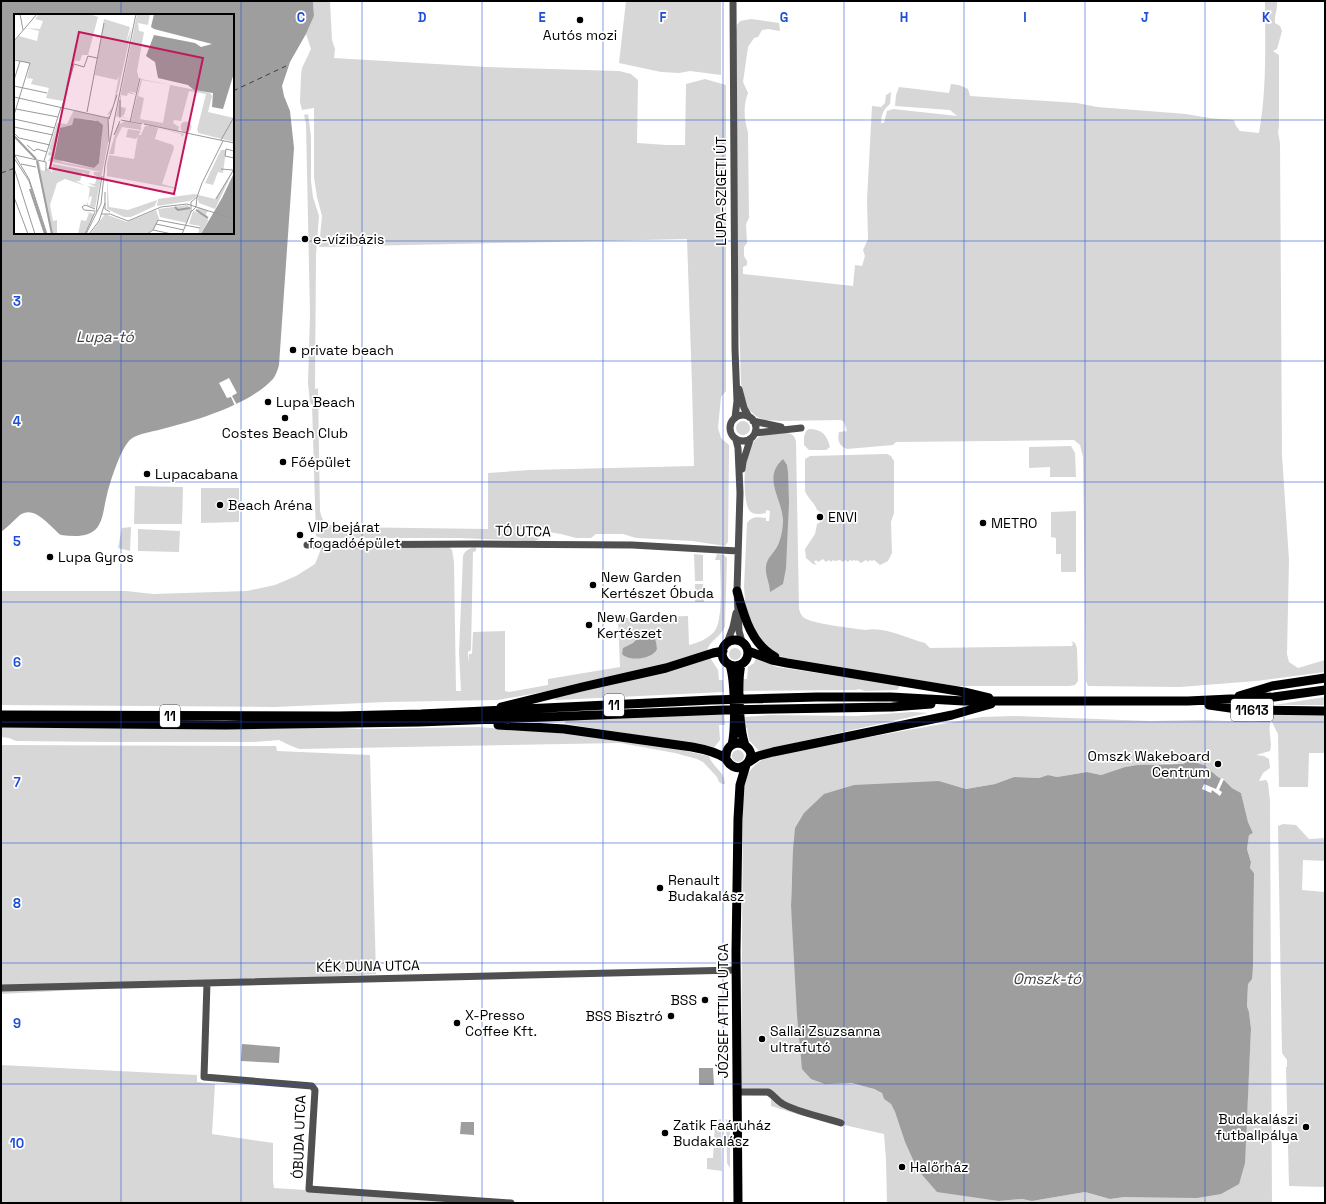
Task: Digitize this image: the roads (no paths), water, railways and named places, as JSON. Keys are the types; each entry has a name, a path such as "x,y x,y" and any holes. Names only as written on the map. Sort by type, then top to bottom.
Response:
{"main road":[{"path":"738,591 744,615 750,630 763,649 787,663"},
{"path":"482,716 582,687 666,668 725,648 733,641 742,642 748,651 772,660 964,692 1002,701"},
{"path":"725,648 724,659 730,665 736,676"},
{"path":"747,764 750,754 748,747 745,745 738,733 736,676 741,665 746,659 748,651"},
{"path":"730,665 741,665"},
{"path":"1222,700 1272,686 1325,678"},
{"name":"11","path":"1,723 225,725 482,716 892,707 964,701 1188,701 1274,697 1325,690"},
{"path":"482,716 500,725 564,729 692,747 708,751 737,768 760,756 773,752 952,715 1002,701"},
{"name":"11613","path":"1188,701 1244,710 1325,711"},
{"name":"11","path":"1,715 482,716"},
{"path":"728,762 727,751 738,733"},
{"path":"732,745 738,743 745,745"},
{"name":"JÓZSEF ATTILA UTCA","path":"728,762 735,778 738,819"},
{"name":"JÓZSEF ATTILA UTCA","path":"738,1203 736,970 738,819 740,785 747,764"}],"street":[{"name":"LUPA-SZIGETI ÚT","path":"733,1 735,349 737,380 735,418 730,425 730,429 736,440 738,448 740,493"},
{"name":"LUPA-SZIGETI ÚT","path":"737,380 744,408 756,427 743,462 740,493 738,591 739,631 742,642"},
{"path":"735,418 742,415 751,419 789,428"},
{"path":"755,433 789,428 801,428"},
{"path":"736,440 743,442 750,440"},
{"name":"TÓ UTCA","path":"307,545 624,545 738,551"},
{"name":"LUPA-SZIGETI ÚT","path":"725,648 733,627 738,591"},
{"name":"KÉK DUNA UTCA","path":"1,988 736,970"},
{"name":"ÓBUDA UTCA","path":"207,983 204,1077 312,1086 315,1090 310,1189 511,1203"},
{"path":"738,1092 768,1092 782,1104 842,1123"}],"water":[{"name":"Lupa-tó","path":"1,1 313,1 314,16 306,34 290,62 282,86 290,111 294,148 279,365 273,379 251,396 223,410 208,416 143,434 131,439 123,449 116,465 108,489 100,523 97,528 88,534 82,536 61,535 42,518 31,512 26,512 20,515 1,532"},
{"path":"783,459 787,465 789,502 786,568 783,584 770,592 766,566 782,534 783,523 782,512 775,488 774,473 777,466"},
{"path":"648,634 653,636 655,639 657,649 655,652 646,657 635,659 622,654 623,648 633,643 640,636"},
{"name":"Omszk-tó","path":"1188,757 1190,761 1204,765 1232,788 1241,793 1248,822 1253,833 1249,835 1247,849 1251,862 1250,868 1254,873 1253,966 1252,979 1248,984 1247,1006 1251,1029 1245,1163 1239,1184 1221,1194 1197,1198 1125,1197 1110,1199 1085,1192 1032,1201 1022,1199 999,1201 937,1192 917,1169 905,1142 895,1112 891,1104 884,1099 882,1093 874,1089 852,1083 825,1084 811,1079 802,1069 797,1015 791,906 795,828 804,813 824,794 854,785 939,781 966,789 995,784 1014,777 1039,778 1048,775 1057,777 1087,772 1101,775 1125,767 1138,765 1183,764 1187,762"},
{"path":"242,1044 280,1047 279,1063 241,1061"},
{"path":"699,1068 713,1068 714,1085 699,1085"},
{"path":"461,1122 474,1122 474,1135 460,1134"}],"place":[{"name":"Autós mozi","path":"580,20"},
{"name":"e-vízibázis","path":"305,239"},
{"name":"private beach","path":"293,350"},
{"name":"Lupa Beach","path":"268,402"},
{"name":"Costes Beach Club","path":"285,418"},
{"name":"Főépület","path":"283,462"},
{"name":"Lupacabana","path":"147,474"},
{"name":"Beach Aréna","path":"220,505"},
{"name":"ENVI","path":"820,517"},
{"name":"METRO","path":"983,523"},
{"name":"VIP bejárat fogadóépület","path":"300,535"},
{"name":"Lupa Gyros","path":"50,557"},
{"name":"New Garden Kertészet Óbuda","path":"593,585"},
{"name":"New Garden Kertészet","path":"589,625"},
{"name":"Omszk Wakeboard Centrum","path":"1218,764"},
{"name":"Renault Budakalász","path":"660,888"},
{"name":"BSS","path":"705,1000"},
{"name":"BSS Bisztró","path":"671,1016"},
{"name":"X-Presso Coffee Kft.","path":"457,1023"},
{"name":"Sallai Zsuzsanna ultrafutó","path":"762,1039"},
{"name":"Budakalászi futballpálya","path":"1306,1127"},
{"name":"Zatik Faáruház Budakalász","path":"665,1133"},
{"name":"Halőrház","path":"902,1167"}]}
